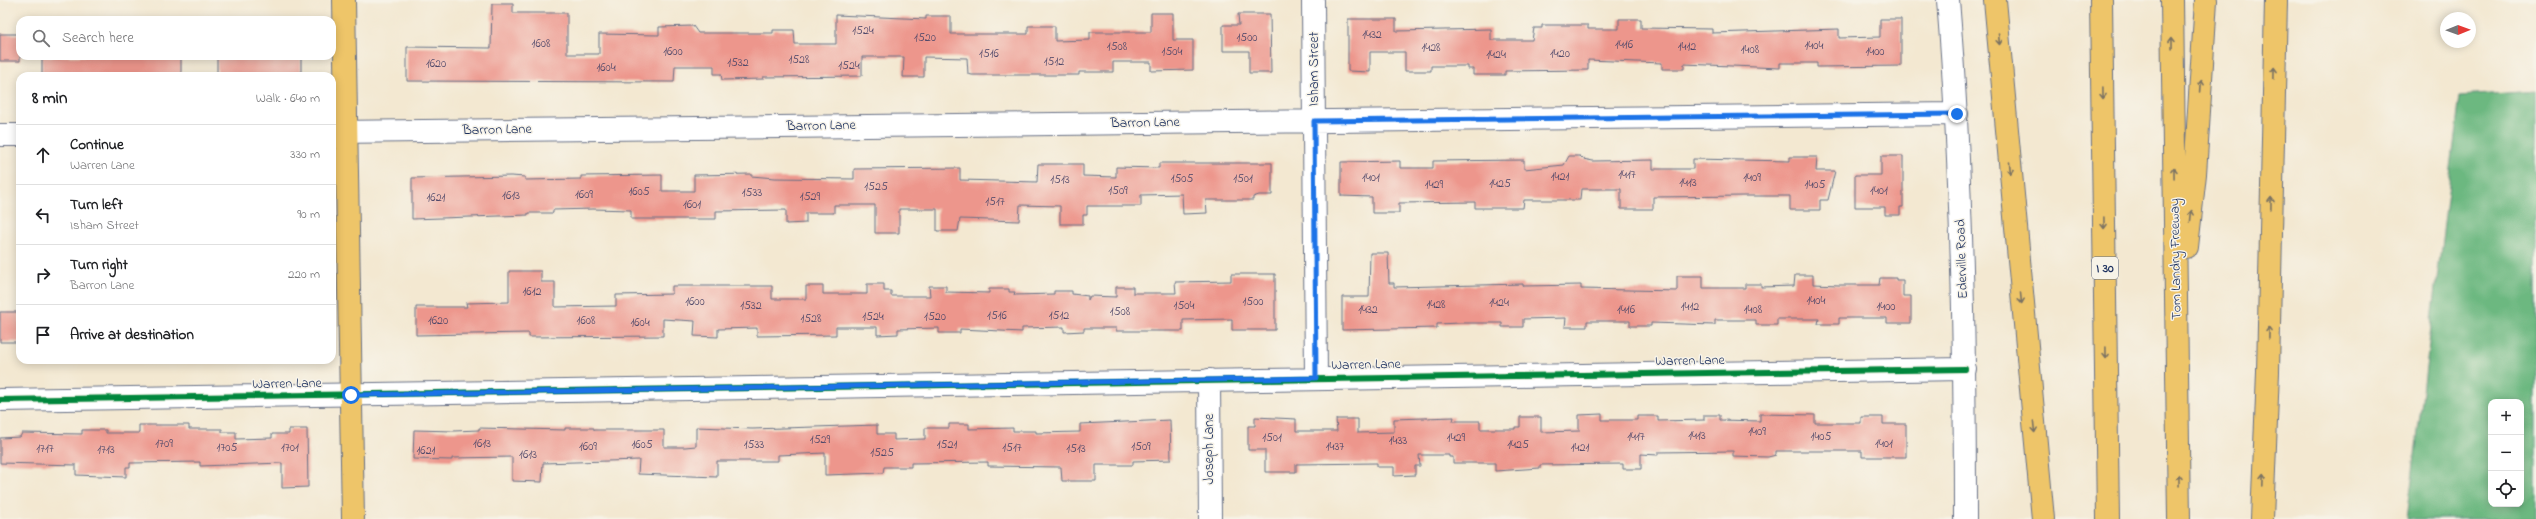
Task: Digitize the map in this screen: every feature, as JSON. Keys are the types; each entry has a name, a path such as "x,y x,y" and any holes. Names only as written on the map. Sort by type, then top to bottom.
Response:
{"main road":[{"path":"344,0 339,132 351,395 353,519"},
{"path":"1995,0 2018,267 2043,519"},
{"path":"2095,0 2102,54"},
{"name":"I 30","path":"2101,0 2108,519"},
{"name":"Tom Landry Freeway","path":"2172,0 2179,519"},
{"path":"2177,338 2195,174 2206,0"},
{"path":"2262,519 2268,372 2276,0"}],"street":[{"name":"Isham Street","path":"1313,0 1316,378"},
{"name":"Ederville Road","path":"1948,0 1957,114 1965,369 1965,519"},
{"name":"Barron Lane","path":"339,132 1957,114"},
{"path":"0,135 16,135"},
{"name":"Warren Lane","path":"0,400 1316,378 1965,369"},
{"name":"Joseph Lane","path":"1209,380 1210,519"}],"green space":[{"path":"2536,91 2536,519 2407,519 2460,96"}],"building":[{"path":"492,4 513,4 513,13 567,13 567,54 599,54 599,34 659,35 659,27 693,26 698,33 773,33 773,30 794,30 795,44 836,44 836,15 926,19 926,16 951,16 951,34 1028,34 1028,26 1055,26 1055,41 1090,40 1090,32 1151,32 1151,13 1173,13 1173,40 1193,40 1193,70 1151,71 1151,62 1113,62 1113,72 1079,72 1079,75 972,75 968,74 967,58 924,57 924,77 903,77 904,57 862,57 862,76 763,77 763,79 722,80 721,74 714,74 714,66 675,66 674,82 407,81 407,47 491,48"},
{"path":"1238,14 1270,14 1271,73 1249,73 1249,51 1223,51 1223,25 1239,25"},
{"path":"1348,19 1396,19 1396,31 1491,29 1491,40 1532,40 1534,28 1542,28 1542,25 1588,25 1588,29 1619,29 1619,19 1641,19 1641,28 1712,29 1712,33 1839,29 1839,38 1880,37 1880,19 1901,19 1901,66 1817,67 1817,63 1780,63 1780,68 1684,64 1684,69 1662,69 1662,63 1588,60 1588,70 1505,71 1505,75 1473,75 1473,69 1468,69 1468,66 1431,66 1431,71 1405,71 1405,52 1370,52 1370,72 1348,71"},
{"path":"0,34 16,34 16,60 20,61 0,61"},
{"path":"42,60 181,60 181,72 42,72"},
{"path":"217,60 301,60 301,72 217,72"},
{"path":"1569,156 1580,156 1583,159 1593,161 1653,160 1653,169 1693,169 1693,159 1790,161 1790,157 1817,157 1816,171 1835,171 1828,200 1820,200 1820,210 1790,210 1790,196 1653,197 1653,209 1621,209 1621,189 1581,189 1580,200 1524,200 1523,208 1475,208 1475,202 1399,203 1399,213 1372,213 1372,197 1341,196 1341,162 1400,161 1400,168 1433,168 1433,161 1524,160 1524,169 1564,165"},
{"path":"1881,156 1903,156 1903,207 1900,207 1900,215 1885,215 1885,207 1855,207 1855,175 1881,175"},
{"path":"1159,163 1272,163 1272,195 1259,195 1253,197 1253,200 1206,200 1207,213 1183,214 1182,194 1141,195 1141,206 1087,206 1087,215 1083,215 1083,224 1060,224 1060,206 1020,205 1019,221 960,219 958,231 937,231 937,209 899,209 899,233 875,233 875,205 834,205 834,213 806,213 806,223 786,224 786,210 716,211 716,219 631,219 631,210 593,209 553,210 553,213 528,213 528,215 412,219 412,178 511,176 525,177 525,180 581,179 581,176 662,175 662,191 694,191 694,175 751,174 751,176 775,178 854,179 854,169 960,168 960,180 1037,182 1038,164 1083,164 1083,176 1116,177 1116,167 1159,168"},
{"path":"1370,253 1388,253 1389,283 1394,283 1394,287 1523,284 1523,286 1581,285 1581,289 1677,291 1677,276 1703,276 1703,288 1745,288 1745,284 1761,284 1761,287 1794,286 1795,275 1813,275 1813,284 1839,285 1879,285 1880,278 1896,278 1896,280 1903,280 1903,296 1911,296 1911,323 1887,323 1887,318 1839,318 1839,324 1818,324 1819,319 1777,319 1777,325 1756,325 1756,320 1715,320 1715,325 1651,323 1651,326 1630,326 1630,321 1587,321 1587,327 1565,327 1566,318 1523,319 1523,327 1502,327 1502,323 1460,323 1437,324 1437,328 1342,330 1342,297 1369,297"},
{"path":"509,271 541,271 541,282 555,282 555,307 616,306 616,295 672,294 672,286 772,286 772,299 806,299 806,286 823,286 823,294 867,294 867,284 884,284 884,291 891,291 891,296 930,296 929,286 946,286 946,292 989,293 989,289 1009,289 1009,292 1015,292 1014,295 1054,294 1054,291 1072,291 1072,294 1088,296 1088,300 1090,296 1116,297 1116,287 1133,287 1133,293 1176,293 1175,282 1231,281 1231,274 1275,274 1275,330 1232,330 1232,319 1183,320 1183,331 1116,331 1116,328 1084,328 1084,331 1064,332 1064,327 1022,328 1022,332 960,329 960,333 939,333 939,328 898,329 898,334 877,335 877,327 836,327 836,335 757,336 757,328 718,329 718,337 694,336 695,321 663,319 663,336 529,337 529,333 416,335 416,307 467,307 466,303 509,302"},
{"path":"0,312 16,312 16,342 0,342"},
{"path":"1602,414 1602,420 1637,420 1637,416 1658,416 1658,421 1704,420 1704,415 1720,415 1720,420 1760,421 1760,414 1815,415 1815,423 1861,423 1861,417 1883,417 1883,424 1906,424 1906,457 1862,457 1862,451 1776,451 1776,455 1768,457 1733,456 1733,451 1658,452 1658,455 1641,454 1641,469 1623,469 1623,464 1540,465 1540,468 1495,471 1495,463 1453,463 1453,457 1449,457 1449,455 1419,455 1420,466 1415,466 1415,475 1394,476 1394,467 1377,467 1377,463 1296,464 1296,472 1265,472 1265,450 1248,450 1248,426 1255,426 1255,417 1296,419 1296,431 1337,431 1336,419 1358,419 1358,433 1394,432 1394,419 1454,417 1453,421 1480,421 1480,429 1515,429 1515,427 1520,427 1520,417 1541,417 1541,432 1579,431 1579,415"},
{"path":"1170,420 1171,460 1133,461 1133,465 1096,465 1096,481 1062,481 1061,467 988,466 988,462 911,463 911,467 884,467 883,473 825,475 825,453 778,455 778,461 717,461 717,477 638,474 639,460 543,463 542,482 512,481 512,457 452,458 452,460 413,459 414,430 454,431 479,430 479,428 565,430 565,428 594,428 594,430 664,430 664,447 685,447 696,446 696,427 752,429 877,425 877,434 894,434 894,440 925,439 925,428 949,428 949,424 969,424 969,429 1013,428 1013,431 1036,431 1036,433 1080,432 1080,424"},
{"path":"139,425 189,425 189,429 222,429 222,432 236,432 236,439 272,438 272,434 289,434 289,429 307,429 308,487 282,488 282,463 200,466 200,462 130,463 130,467 126,467 126,477 76,475 76,465 0,463 0,438 20,437 22,433 82,434 82,430 106,430 106,433 139,433"}],"cycle path":[{"path":"0,400 1965,369"}],"route":[{"path":"351,395 1316,378 1314,121 1957,114"}]}
